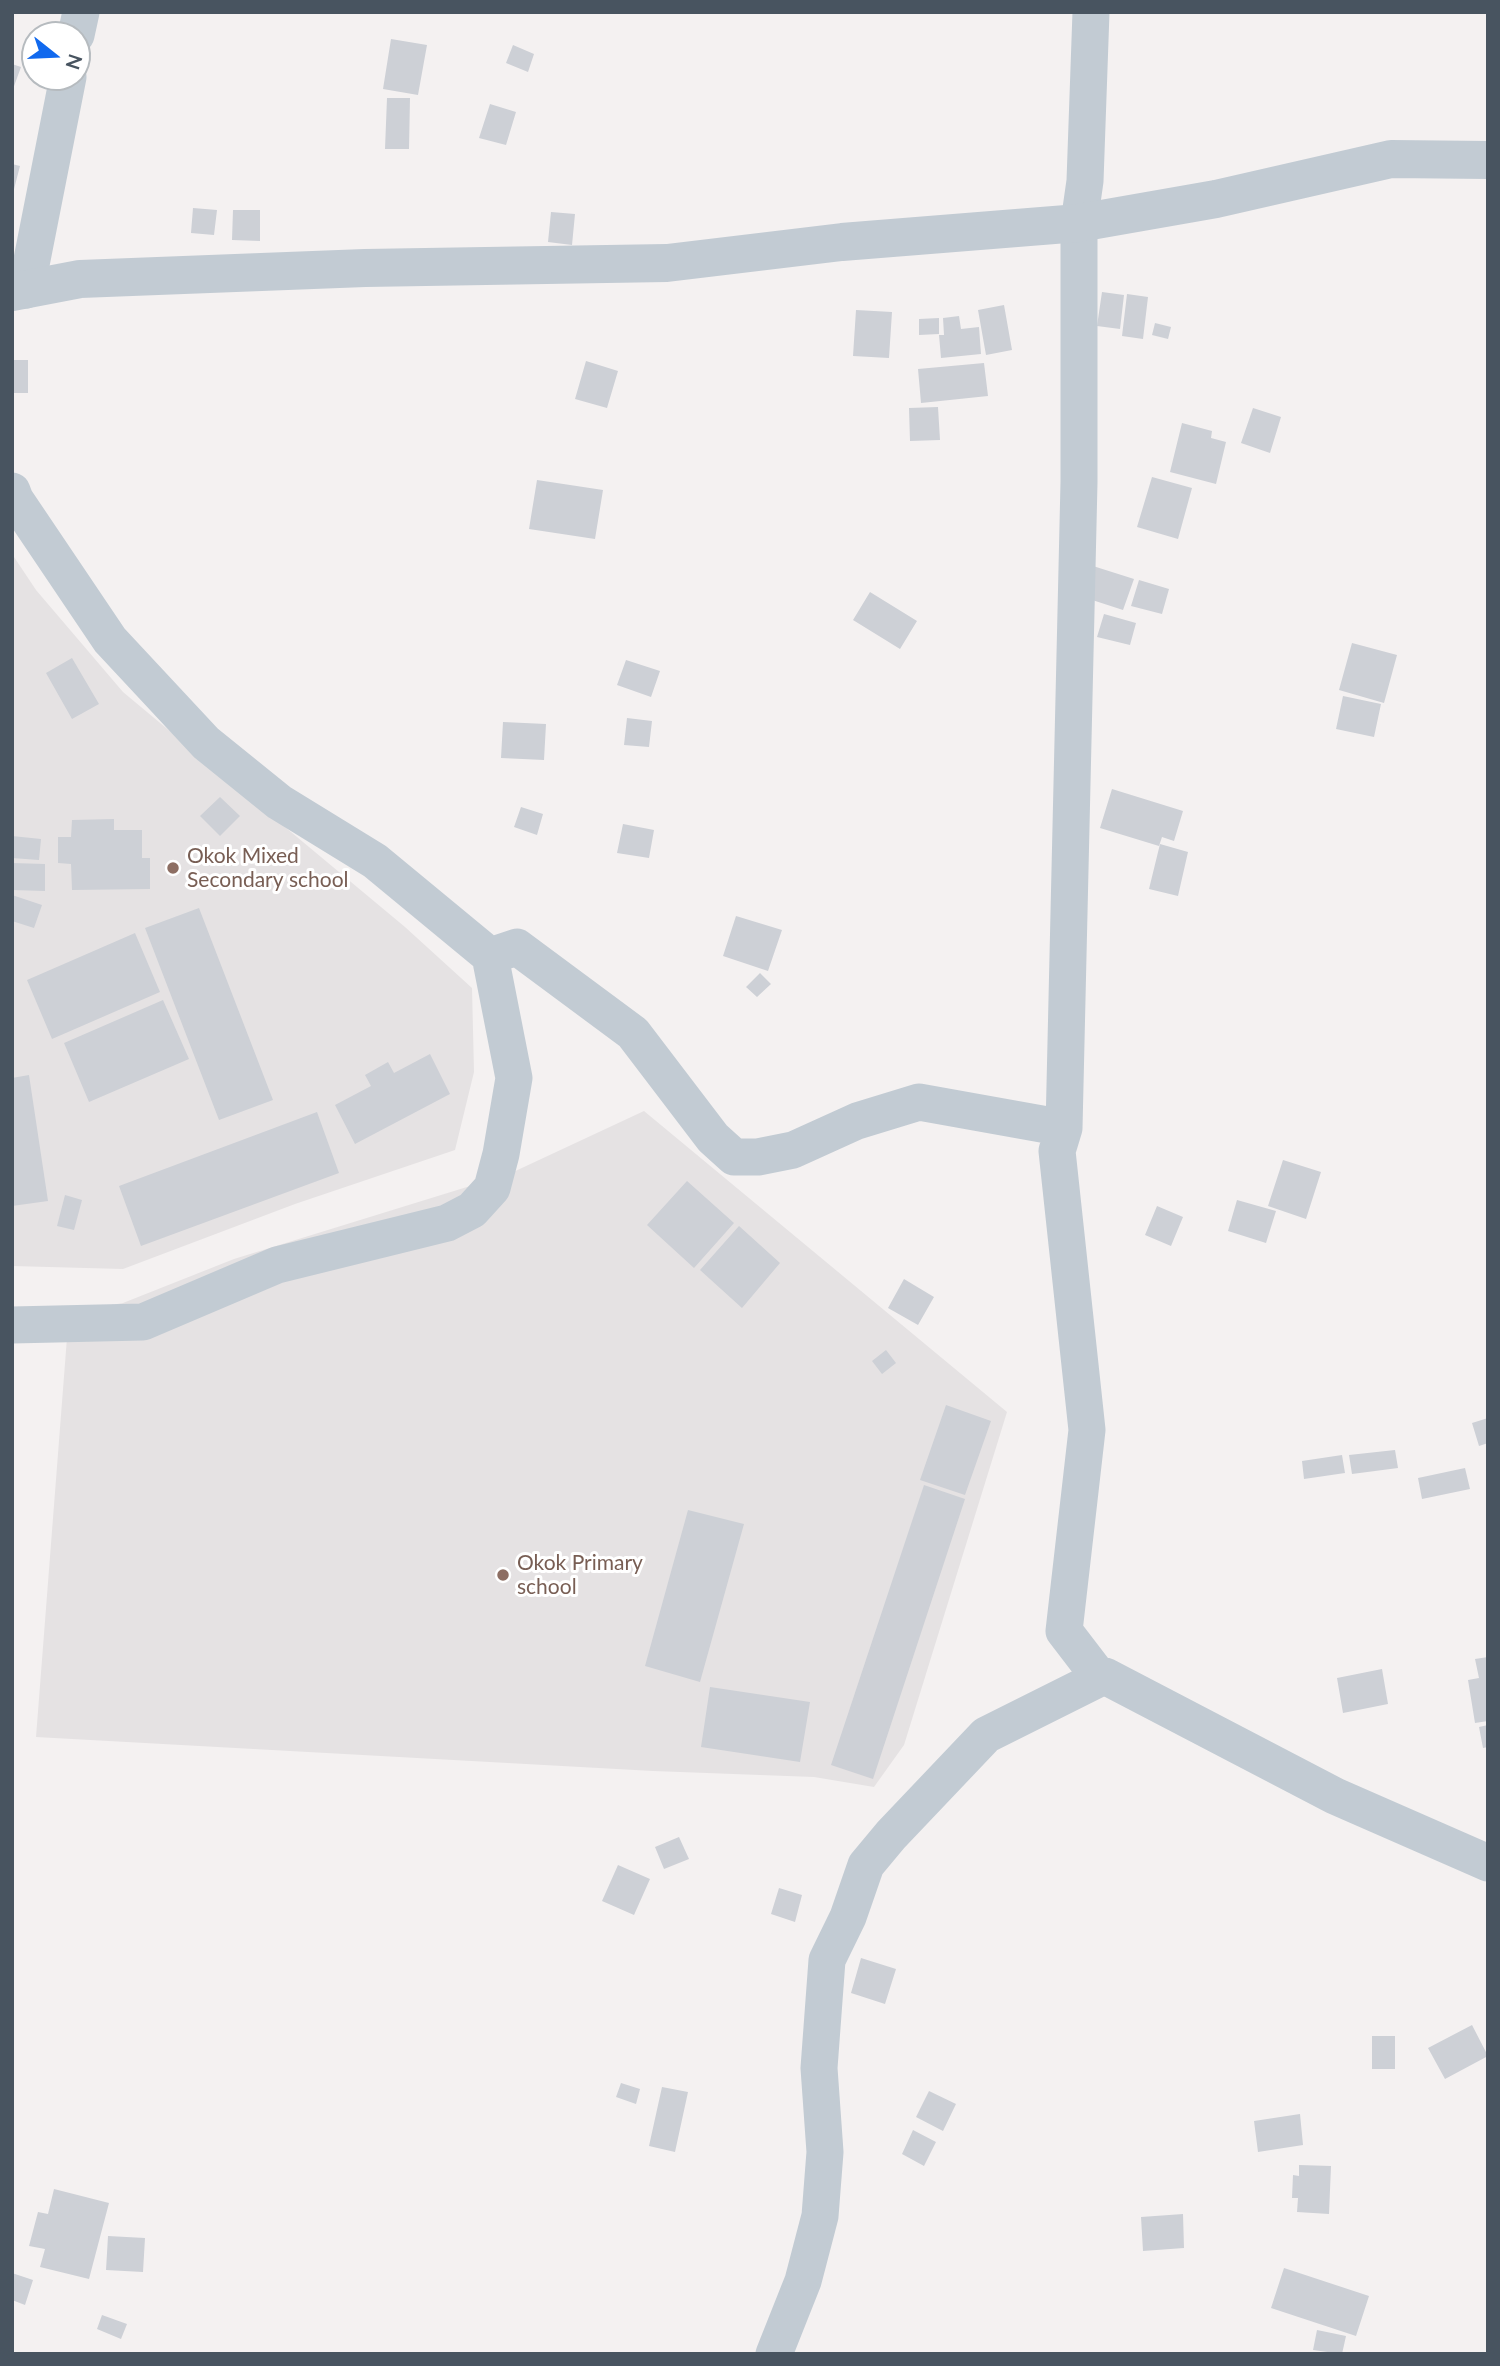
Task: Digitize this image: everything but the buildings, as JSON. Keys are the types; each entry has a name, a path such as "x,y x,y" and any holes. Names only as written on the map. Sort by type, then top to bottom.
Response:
{"street":[{"path":"1091,12 1086,181 1079,223 1079,496 1064,1128 1058,1151 1087,1430 1064,1631 1100,1678"},
{"path":"65,91 19,291 80,279 203,273 667,263 842,242 1079,223 1216,200 1391,159 1488,159"},
{"path":"12,491 110,640 206,743 279,802 375,861 490,956 514,1078 501,1154 492,1188 472,1210 447,1223 277,1265 143,1322 12,1325"},
{"path":"490,956 517,947 632,1033 713,1138 734,1157 758,1157 793,1150 857,1121 919,1102 1064,1128"},
{"path":"774,2354 803,2281 820,2216 825,2152 819,2068 827,1960 849,1917 866,1865 986,1735 1105,1676 1335,1796 1488,1863"}],"shaded area":[{"name":"Okok Mixed Secondary school","path":"12,554 36,590 123,692 405,927 472,988 474,1072 455,1150 295,1204 123,1269 12,1266"},
{"name":"Okok Primary school","path":"644,1111 1007,1412 904,1745 874,1787 814,1777 653,1771 36,1737 69,1312 123,1303 234,1259 509,1174"}],"place":[{"name":"Okok Mixed Secondary school","path":"173,868"},
{"name":"Okok Primary school","path":"503,1575"}]}
